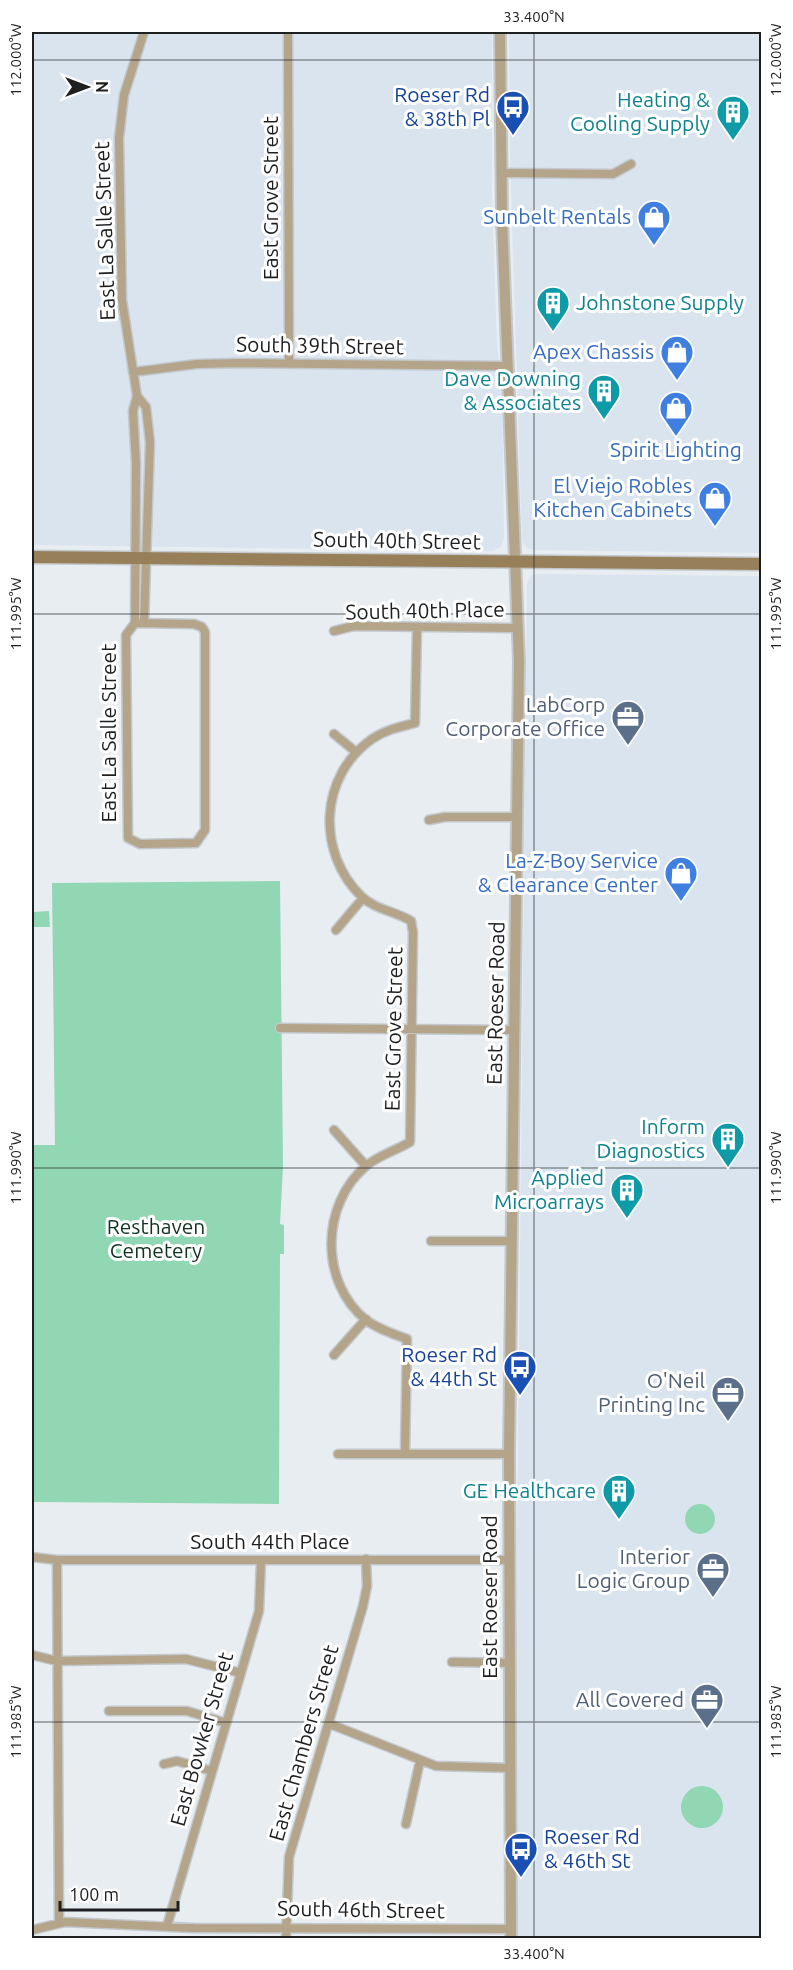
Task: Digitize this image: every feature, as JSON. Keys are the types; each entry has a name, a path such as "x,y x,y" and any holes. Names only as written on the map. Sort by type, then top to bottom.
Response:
{"main road":[{"name":"South 40th Street","path":"32,557 762,564"}],"street":[{"name":"East La Salle Street","path":"137,396 146,407 150,442 142,558 132,626 126,635 128,838 140,844 196,843 203,838 205,830 205,632 202,627 194,624 144,623 145,602 142,558 136,463 133,411 137,396 122,300 119,138 124,95 144,32"},
{"name":"East Grove Street","path":"288,32 289,364"},
{"name":"East Roeser Road","path":"500,32 501,173 517,628 515,1030 509,1454 511,1934"},
{"path":"501,173 612,174 631,164"},
{"name":"South 39th Street","path":"133,372 197,364 507,366"},
{"path":"135,602 145,602"},
{"path":"132,626 144,623"},
{"name":"South 40th Place","path":"334,631 354,626 517,628"},
{"name":"East Grove Street","path":"405,1454 407,1339 386,1332 366,1319 350,1302 337,1279 331,1248 334,1215 349,1185 366,1166 410,1142 411,921 385,911 363,898 344,876 331,846 329,809 340,774 356,752 371,739 390,729 415,723 417,628"},
{"path":"334,734 356,752"},
{"path":"429,820 445,817 517,817"},
{"path":"336,930 363,898"},
{"path":"280,1028 515,1030"},
{"path":"334,1130 366,1166"},
{"path":"431,1241 512,1241"},
{"path":"334,1354 366,1319"},
{"path":"338,1454 509,1454"},
{"name":"South 44th Place","path":"32,1557 57,1560 509,1560"},
{"name":"East Chambers Street","path":"286,1938 290,1857 363,1606 366,1559"},
{"path":"57,1560 59,1923"},
{"name":"East Bowker Street","path":"167,1926 259,1611 261,1560"},
{"path":"32,1655 57,1661 186,1659 241,1673"},
{"path":"452,1662 509,1663"},
{"path":"109,1712 187,1711 226,1723"},
{"path":"330,1724 420,1761 452,1768 510,1768"},
{"path":"164,1764 177,1761 212,1771"},
{"path":"406,1824 420,1761"},
{"name":"South 46th Street","path":"32,1930 59,1923 511,1934"}],"shaded area":[{"path":"33,32 492,32 492,199 497,345 502,389 504,538 501,547 492,551 32,545"},
{"path":"509,32 761,32 761,553 535,550 528,549 522,542 510,157"},
{"path":"538,574 761,576 761,1938 518,1938 517,1545 527,583 531,576"}],"green space":[{"name":"Resthaven Cemetery","path":"280,881 283,1166 280,1224 284,1225 284,1254 280,1254 279,1504 32,1502 32,1145 55,1145 52,883"},
{"path":"49,911 50,927 32,927 32,912"},
{"path":"700,1504 711,1508 715,1519 711,1530 700,1534 689,1530 685,1519 689,1508"},
{"path":"702,1786 717,1792 723,1807 717,1822 702,1828 687,1822 681,1807 687,1792"}],"place":[{"name":"Roeser Rd & 38th Pl","path":"513,136"},
{"name":"Heating & Cooling Supply","path":"733,141"},
{"name":"Sunbelt Rentals","path":"654,246"},
{"name":"Johnstone Supply","path":"553,332"},
{"name":"Apex Chassis","path":"677,381"},
{"name":"Dave Downing & Associates","path":"604,420"},
{"name":"Spirit Lighting","path":"676,437"},
{"name":"El Viejo Robles Kitchen Cabinets","path":"715,527"},
{"name":"LabCorp Corporate Office","path":"628,746"},
{"name":"La-Z-Boy Service & Clearance Center","path":"681,902"},
{"name":"Inform Diagnostics","path":"728,1168"},
{"name":"Applied Microarrays","path":"627,1219"},
{"name":"Roeser Rd & 44th St","path":"520,1396"},
{"name":"O'Neil Printing Inc","path":"728,1422"},
{"name":"GE Healthcare","path":"619,1520"},
{"name":"Interior Logic Group","path":"713,1598"},
{"name":"All Covered","path":"707,1729"},
{"name":"Roeser Rd & 46th St","path":"521,1878"}]}
